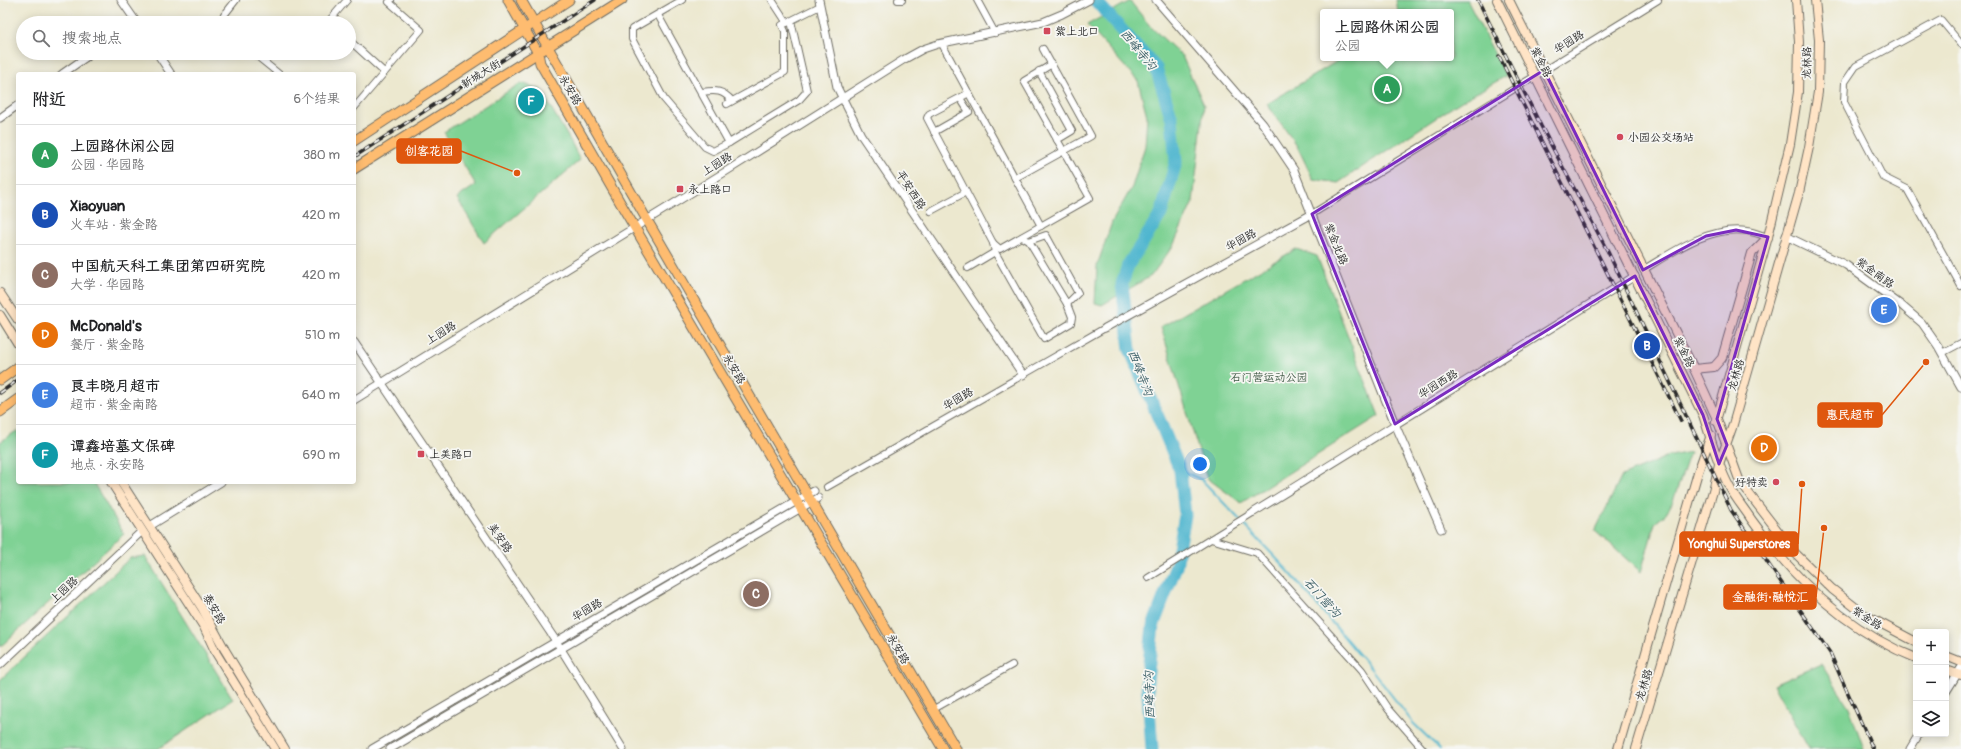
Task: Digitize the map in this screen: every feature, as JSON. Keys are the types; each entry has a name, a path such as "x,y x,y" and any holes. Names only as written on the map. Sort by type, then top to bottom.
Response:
{"main road":[{"name":"永安路","path":"508,0 538,53 540,63 942,749"},
{"name":"永安路","path":"521,0 646,220 813,497 932,710 956,749"},
{"name":"新城大街","path":"356,140 533,22 569,0"},
{"name":"新城大街","path":"356,168 622,0"},
{"name":"紫金路","path":"1497,0 1703,415 1719,464 1732,491 1778,554 1801,580 1861,629 1913,656"},
{"name":"紫金路","path":"1510,0 1643,270 1694,369 1717,419 1740,482 1770,523 1809,568 1865,615 1913,640"},
{"name":"龙林路","path":"1618,749 1696,478 1717,419 1768,237 1790,144 1798,92 1799,42 1796,0"},
{"name":"龙林路","path":"1636,749 1713,491 1719,464 1727,445 1810,147 1818,92 1819,40 1815,0"},
{"path":"1694,369 1714,367 1722,358 1752,253 1768,237"},
{"path":"0,293 16,317"},
{"path":"0,315 16,341"},
{"path":"0,380 16,368"},
{"path":"0,412 16,400"},
{"name":"泰安路","path":"112,484 204,628 216,653 275,749"},
{"name":"泰安路","path":"122,484 202,608 225,650 285,749"},
{"path":"1949,657 1961,662"},
{"path":"1949,671 1960,673"}],"street":[{"path":"121,0 131,16"},
{"path":"223,16 236,0"},
{"path":"333,16 347,0"},
{"path":"356,106 421,30 389,2 391,0"},
{"path":"682,0 632,29 632,39 664,99 705,147 713,151 729,143 799,100 806,91 789,22 772,0"},
{"path":"977,0 994,33"},
{"name":"上园路","path":"356,399 902,60 923,49 1042,22 1067,12 1089,0"},
{"name":"紫金北路","path":"1156,0 1263,124 1294,170 1395,424 1441,529"},
{"name":"华园路","path":"827,487 1144,306 1312,214 1658,0"},
{"path":"702,92 720,90 726,94 729,103 785,72 784,31 782,25 820,3"},
{"name":"平安西路","path":"820,3 831,66 842,98 861,135 1023,375"},
{"path":"658,15 729,143"},
{"path":"1961,44 1941,20 1856,66 1845,82 1844,102 1883,177 1907,189 1961,286"},
{"path":"942,44 1042,226"},
{"path":"356,46 384,72"},
{"path":"1015,178 1091,136 1043,49"},
{"path":"65,72 82,60"},
{"path":"162,60 170,72"},
{"path":"262,60 277,72"},
{"path":"993,243 1000,249 1090,198 1024,81 1052,64"},
{"path":"1039,71 1072,131 1057,140"},
{"path":"969,93 929,114 927,118 993,243 995,252 1044,339 1071,323 1072,317 1067,304 1029,241 1022,237"},
{"path":"934,132 969,112 960,98"},
{"path":"0,118 16,106"},
{"path":"931,211 966,192"},
{"path":"1643,270 1685,245 1706,236 1736,230 1747,231 1768,237"},
{"path":"1029,241 1046,235 1078,293 1067,304"},
{"name":"紫金南路","path":"1786,236 1846,265 1922,323 1942,353 1961,387"},
{"path":"968,268 995,252"},
{"name":"华园西路","path":"1254,512 1635,276"},
{"path":"1942,353 1961,343"},
{"name":"美安路","path":"356,345 556,641 623,749"},
{"path":"150,526 218,484"},
{"name":"华园路","path":"372,749 556,641 813,497"},
{"name":"华园路","path":"390,749 799,504"},
{"path":"1148,578 1254,512"},
{"name":"上园路","path":"0,665 142,531"},
{"path":"1211,539 1257,553 1362,670 1388,709 1423,749"},
{"path":"932,710 1012,665"},
{"path":"1949,688 1960,673"},
{"path":"1910,749 1917,737"}],"highlighted area":[{"path":"1544,70 1643,270 1706,236 1736,230 1768,237 1717,419 1727,445 1719,464 1703,415 1635,276 1395,424 1312,214"}],"green space":[{"path":"1396,0 1467,0 1506,76 1460,102 1338,183 1313,179 1297,146 1267,104 1337,61 1454,61 1454,9 1398,9"},
{"path":"1130,1 1150,26 1182,56 1204,105 1193,202 1173,246 1151,276 1102,305 1095,303 1097,266 1112,222 1132,187 1145,146 1147,116 1138,81 1087,25"},
{"path":"521,83 540,89 580,160 484,243 457,198 476,185 444,132"},
{"name":"石门营运动公园","path":"1296,249 1317,256 1379,416 1241,503 1207,478 1161,327"},
{"path":"16,431 16,484 94,484 124,534 0,647 0,442"},
{"path":"1690,452 1673,501 1666,514 1655,523 1641,572 1595,531 1622,476 1666,457"},
{"path":"145,556 233,699 158,749 0,749 0,680 130,558"},
{"path":"1821,664 1849,707 1864,749 1809,749 1773,685"}],"waterway":[{"name":"西峰寺沟","path":"1095,0 1156,68 1172,119 1176,162 1161,214 1128,265 1122,284 1130,349 1180,470 1185,515 1176,566 1153,626 1147,681 1152,749"},
{"name":"石门营沟","path":"1180,470 1202,480 1291,574 1372,670 1413,723 1440,749"}],"railway":[{"path":"356,156 595,0"},
{"path":"1478,0 1541,126 1608,252 1731,510 1830,653 1873,749"},
{"path":"1499,56 1681,421"},
{"path":"0,393 16,381"}],"place":[{"name":"紫上北口","path":"1047,31"},
{"name":"上园路休闲公园","path":"1387,89"},
{"name":"谭鑫培墓文保碑","path":"531,101"},
{"name":"小园公交场站","path":"1620,137"},
{"name":"创客花园","path":"517,173"},
{"name":"永上路口","path":"680,189"},
{"name":"良丰晓月超市","path":"1884,310"},
{"name":"Xiaoyuan","path":"1647,346"},
{"name":"惠民超市","path":"1926,362"},
{"name":"McDonald's","path":"1764,448"},
{"name":"上美路口","path":"421,454"},
{"name":"好特卖","path":"1776,482"},
{"name":"Yonghui Superstores","path":"1802,484"},
{"name":"金融街·融悦汇","path":"1824,528"},
{"name":"中国航天科工集团第四研究院","path":"756,594"}]}
